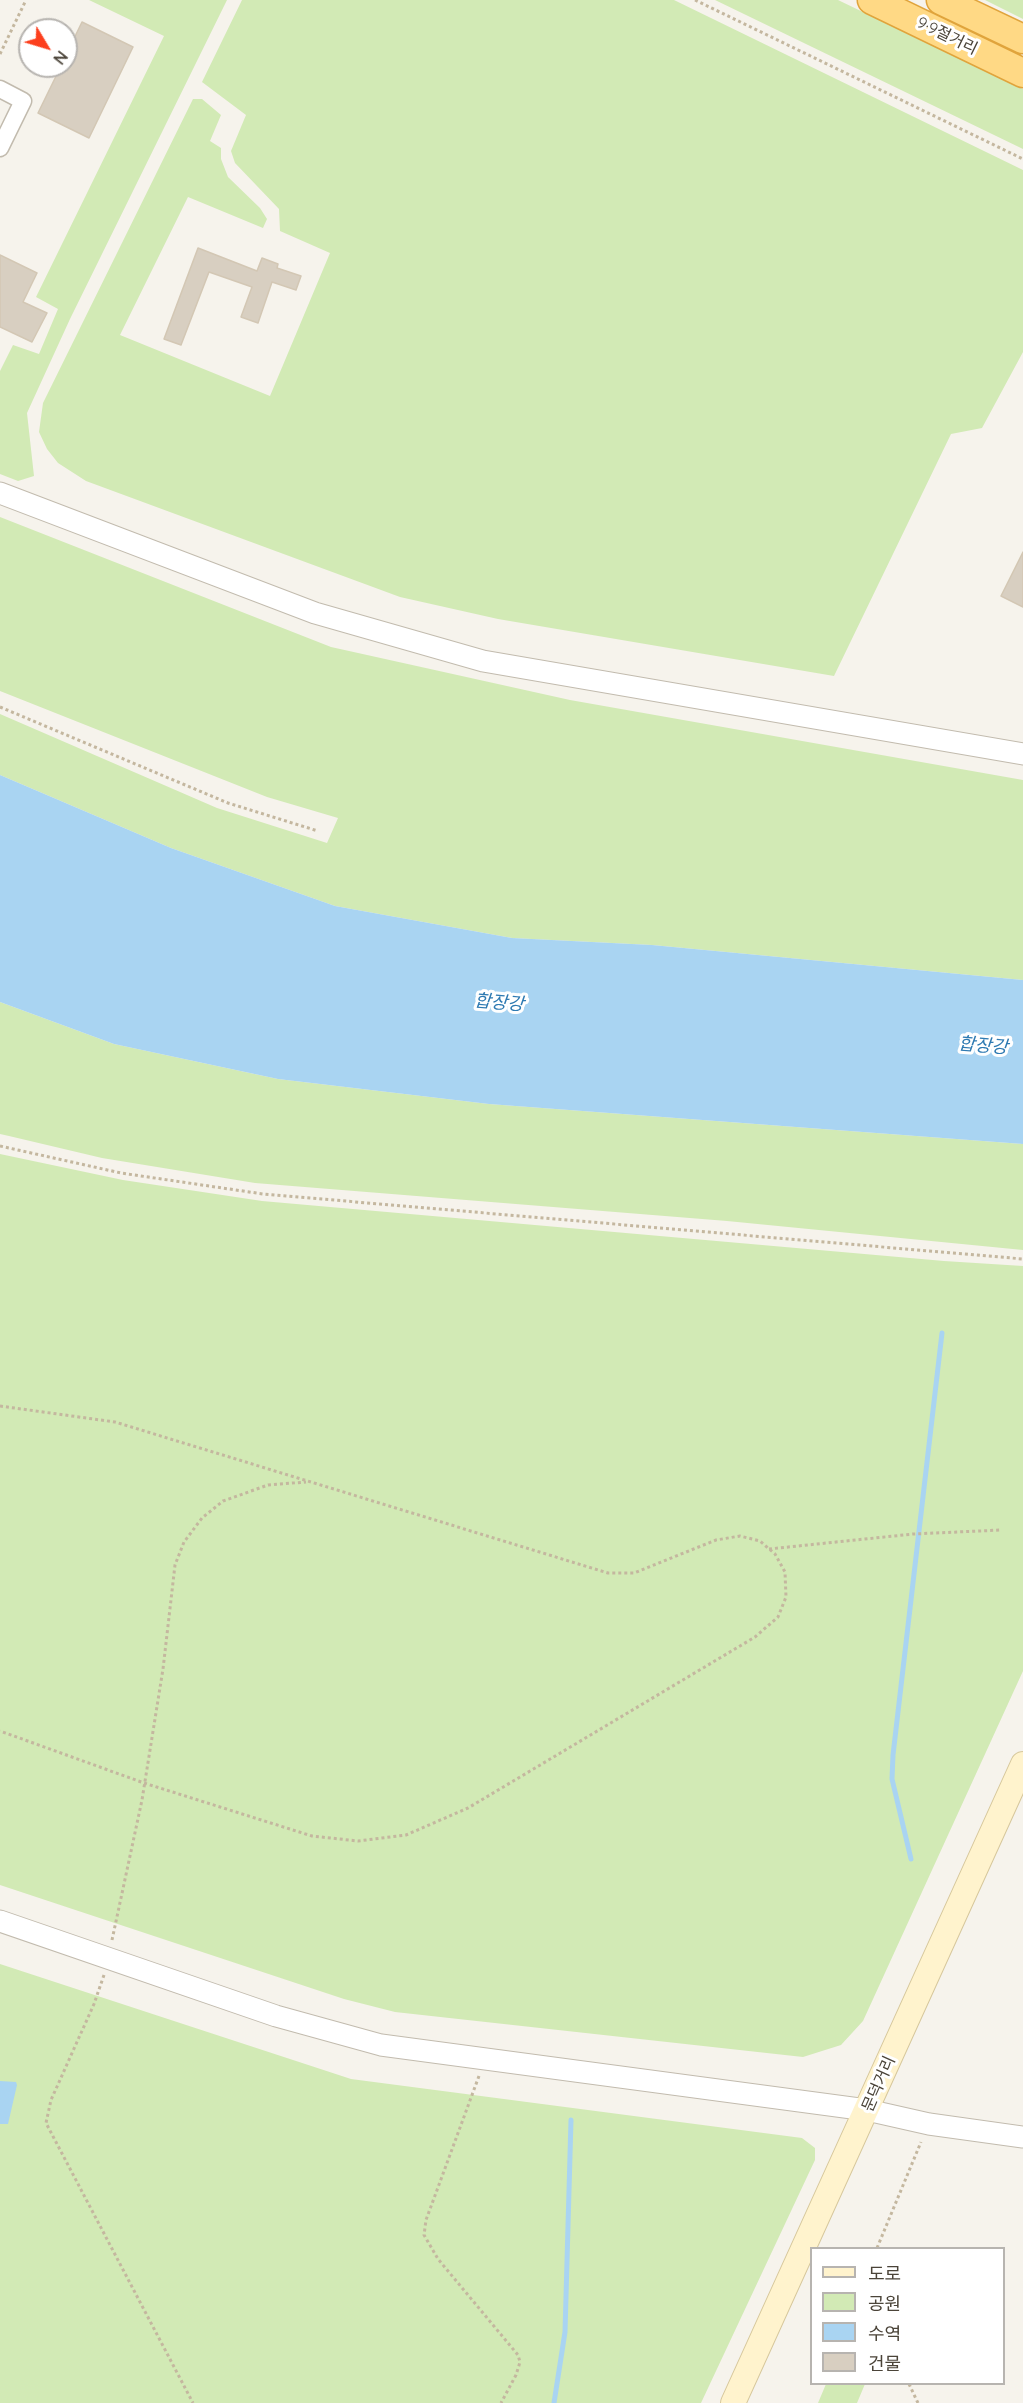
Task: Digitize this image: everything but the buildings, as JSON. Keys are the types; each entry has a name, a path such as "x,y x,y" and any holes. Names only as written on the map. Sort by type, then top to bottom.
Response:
{"highway":[{"name":"9·9절거리","path":"872,0 1023,73"},
{"name":"9·9절거리","path":"941,0 1023,39"}],"main road":[{"name":"문덕거리","path":"733,2403 1023,1764"}],"street":[{"path":"0,89 23,101 0,148"},
{"path":"0,493 315,613 483,661 1023,754"},
{"path":"0,1921 276,2016 381,2045 485,2061 867,2110 929,2124 1023,2137"}],"path":[{"path":"0,54 26,0"},
{"path":"695,0 1023,159"},
{"path":"0,707 228,802 318,831"},
{"path":"0,1146 121,1173 263,1194 1023,1259"},
{"path":"0,1406 115,1422 608,1573 634,1574 716,1540 740,1536 760,1541 769,1549 785,1572 786,1597 778,1617 755,1636 468,1808 406,1834 358,1841 312,1836 144,1783 0,1731"},
{"path":"193,2403 46,2123 51,2100 94,2004 110,1959 144,1783 163,1669 175,1566 184,1542 202,1518 223,1501 268,1485 309,1481"},
{"path":"769,1549 913,1534 1001,1530"},
{"path":"485,2061 426,2220 424,2235 438,2259 518,2355 520,2362 516,2375 501,2403"},
{"path":"877,2247 929,2124"},
{"path":"909,2385 918,2403"}],"green space":[{"path":"89,0 227,0 70,319 27,413 34,476 18,481 0,474 0,371 13,345 39,354 58,309 36,297 164,36"},
{"path":"242,0 674,0 1023,170 1023,352 982,428 951,434 834,676 498,619 400,597 86,481 58,463 47,449 39,432 43,403 193,99 202,99 221,115 210,141 221,148 221,159 228,177 260,208 267,219 263,228 188,197 120,335 270,396 330,253 280,231 279,209 235,163 231,151 246,115 202,82"},
{"path":"715,0 838,0 1023,89 1023,149"},
{"path":"985,0 1023,0 1023,19"},
{"path":"0,517 331,647 570,700 1023,780 1023,980 652,945 512,938 335,906 171,848 0,775 0,714 217,808 327,843 338,818 267,797 0,691"},
{"path":"0,1002 114,1044 278,1079 489,1104 1023,1144 1023,1250 727,1221 255,1183 102,1158 0,1134"},
{"path":"0,1154 123,1180 262,1201 1023,1266 1023,1671 863,2021 841,2045 803,2057 395,2012 344,1999 0,1885"},
{"path":"0,1964 351,2079 802,2138 815,2148 815,2160 701,2403 0,2403"},
{"path":"826,2385 865,2385 857,2403 818,2403"}],"water":[{"name":"합장강","path":"0,775 171,848 335,906 512,938 652,945 1023,980 1023,1144 489,1104 278,1079 114,1044 0,1002"},
{"path":"0,2081 16,2082 17,2085 8,2124 0,2124"}],"waterway":[{"path":"911,1859 892,1779 893,1755 942,1333"},
{"path":"554,2403 565,2332 571,2120"}]}
